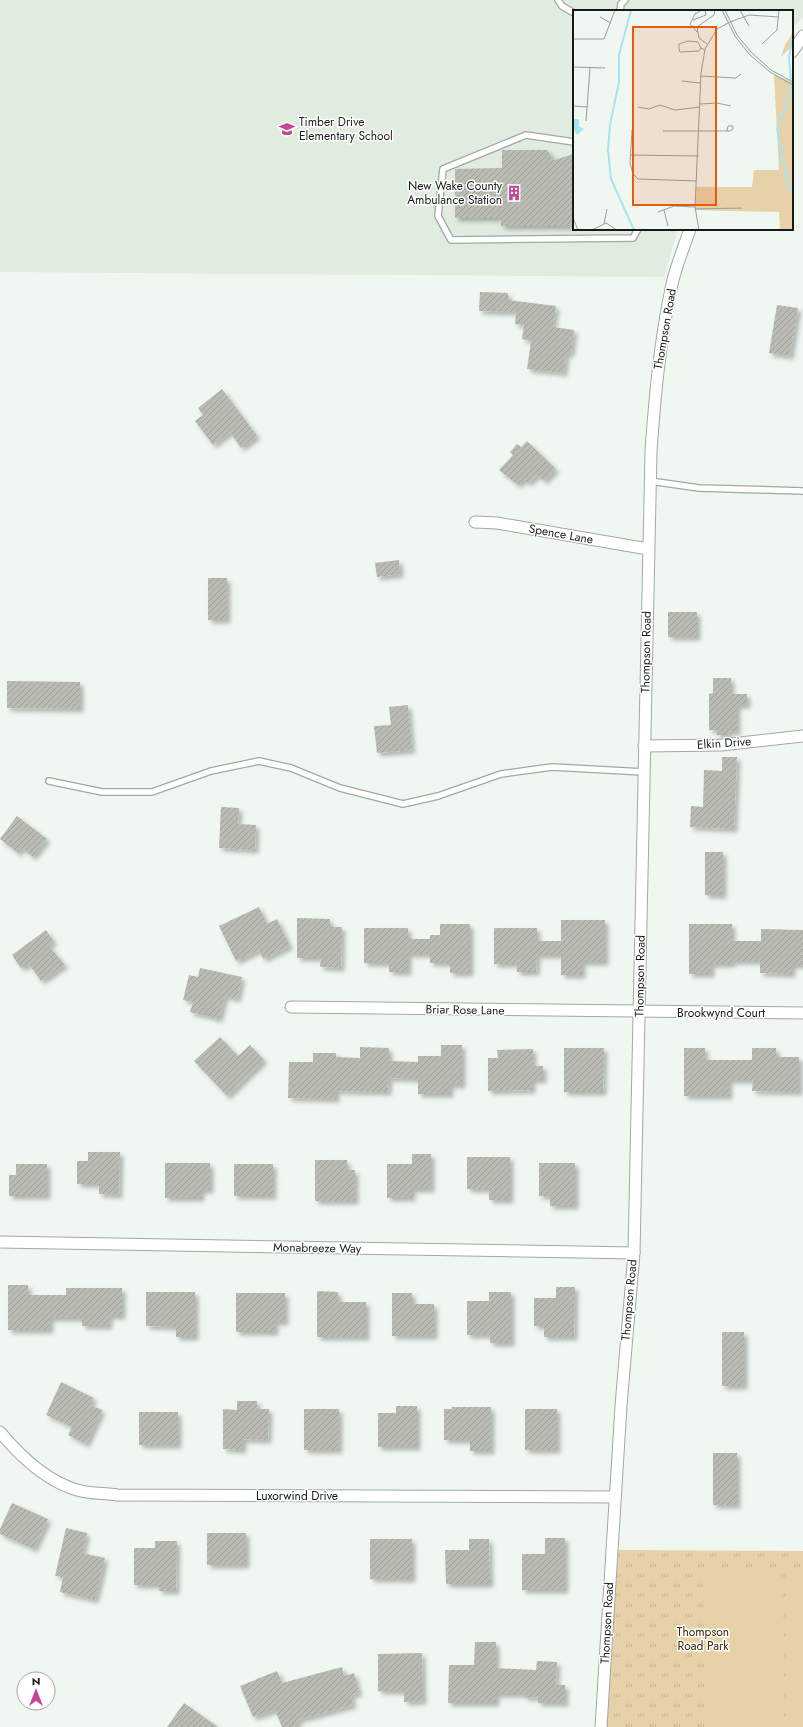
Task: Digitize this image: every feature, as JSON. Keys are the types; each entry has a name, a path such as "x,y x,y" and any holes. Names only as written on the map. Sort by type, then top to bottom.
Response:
{"street":[{"path":"793,51 803,36"},
{"name":"Thompson Road","path":"601,1727 615,1497 634,1253 650,481 658,361 672,283 690,230"},
{"name":"Spence Lane","path":"475,522 497,523 648,549"},
{"name":"Elkin Drive","path":"644,746 722,745 803,736"},
{"name":"Briar Rose Lane","path":"291,1007 640,1012"},
{"name":"Brookwynd Court","path":"640,1012 803,1013"},
{"name":"Monabreeze Way","path":"0,1242 634,1253"},
{"name":"Luxorwind Drive","path":"0,1432 15,1450 46,1476 78,1490 117,1495 615,1497"}],"lane":[{"path":"558,0 562,6 573,13"},
{"path":"620,10 621,4 625,0"},
{"path":"573,142 526,135 443,169 438,216 451,240 632,238 637,230"},
{"path":"650,481 699,488 803,491"},
{"path":"49,781 102,792 152,792 211,771 259,761 291,768 340,788 403,804 438,796 501,774 552,767 644,772"}],"shaded area":[{"name":"Timber Drive Elementary School","path":"0,0 803,0 803,17 793,28 793,10 573,10 573,230 678,230 664,277 0,272"}],"green space":[{"name":"Thompson Road Park","path":"611,1550 803,1551 803,1727 603,1727"},
{"path":"782,1567 784,1727 705,1727 703,1568"},
{"path":"786,1568 803,1568 803,1727 786,1727"}],"building":[{"name":"New Wake County Ambulance Station","path":"502,150 547,150 554,160 573,154 572,226 501,226 501,218 455,218 455,169 502,168"},
{"path":"480,292 508,293 508,300 556,306 553,327 574,330 571,354 566,353 564,373 527,369 531,341 522,339 524,325 515,324 516,312 479,311"},
{"path":"777,305 798,308 790,356 769,353"},
{"path":"222,389 257,436 241,448 230,432 213,445 195,421 203,415 198,408"},
{"path":"527,441 556,469 544,481 537,475 528,483 524,479 518,485 499,470 513,455 510,452 517,444 521,447"},
{"path":"399,560 400,574 377,577 375,563"},
{"path":"208,578 227,578 227,620 208,620"},
{"path":"668,612 697,612 697,637 668,637"},
{"path":"713,678 731,678 731,694 747,694 747,705 737,705 737,732 729,731 728,736 717,735 717,730 709,730 709,694 713,693"},
{"path":"7,681 80,682 80,709 7,708"},
{"path":"408,705 412,750 377,753 374,726 391,725 389,707"},
{"path":"722,757 737,757 734,829 690,827 691,806 703,807 704,770 722,771"},
{"path":"221,807 239,808 238,824 256,825 255,850 219,848"},
{"path":"17,816 47,839 33,857 22,848 18,853 0,839"},
{"path":"705,852 723,852 723,895 705,895"},
{"path":"259,907 267,924 277,919 290,946 263,959 259,950 236,961 219,926"},
{"path":"297,918 330,919 330,927 342,927 341,968 320,967 321,958 297,958"},
{"path":"561,920 605,920 605,962 582,962 582,975 561,975 561,955 537,955 536,972 517,972 517,964 494,964 494,928 537,928 537,941 561,941"},
{"path":"440,924 470,924 470,973 450,973 450,963 430,963 430,954 408,954 408,972 389,972 389,963 364,963 364,928 408,928 408,939 430,939 430,935 440,935"},
{"path":"689,924 732,924 732,941 761,941 761,929 803,930 803,965 792,965 792,974 760,973 760,961 732,961 732,964 711,964 711,974 689,974"},
{"path":"46,930 54,942 48,945 65,965 41,981 29,964 21,968 12,955"},
{"path":"200,968 242,977 237,999 225,996 219,1019 190,1012 193,1002 183,1000 189,975 198,977"},
{"path":"220,1037 238,1056 250,1045 264,1060 227,1096 194,1061"},
{"path":"441,1045 462,1045 462,1085 450,1085 450,1094 418,1094 418,1079 389,1078 388,1092 336,1091 336,1099 288,1098 289,1062 313,1062 313,1053 336,1053 336,1057 360,1058 360,1047 389,1048 389,1061 418,1062 418,1056 441,1056"},
{"path":"564,1048 604,1048 603,1092 564,1092"},
{"path":"684,1048 705,1048 705,1060 752,1060 752,1048 776,1048 776,1057 799,1057 799,1092 752,1091 753,1080 729,1080 729,1096 684,1096"},
{"path":"533,1049 533,1066 543,1066 543,1080 532,1080 532,1090 488,1091 488,1058 498,1058 497,1050"},
{"path":"88,1152 120,1152 119,1195 99,1194 99,1184 77,1184 77,1161 88,1161"},
{"path":"412,1154 431,1154 431,1189 412,1189 412,1198 387,1198 387,1164 412,1164"},
{"path":"467,1157 510,1157 510,1200 489,1200 489,1189 467,1189"},
{"path":"315,1160 347,1160 347,1170 355,1170 355,1201 315,1201"},
{"path":"165,1163 210,1163 210,1190 201,1190 201,1198 165,1198"},
{"path":"539,1163 575,1163 575,1206 550,1206 550,1196 539,1196"},
{"path":"16,1164 47,1164 47,1196 9,1196 9,1175 16,1175"},
{"path":"234,1164 273,1164 273,1196 234,1196"},
{"path":"8,1285 28,1285 28,1295 66,1295 66,1288 122,1288 122,1316 109,1316 109,1326 82,1326 82,1318 50,1318 50,1330 8,1330"},
{"path":"556,1287 575,1287 574,1337 544,1337 544,1326 534,1326 534,1298 556,1298"},
{"path":"317,1291 338,1292 338,1302 366,1302 366,1337 317,1337"},
{"path":"146,1292 195,1292 195,1337 176,1337 176,1327 146,1326"},
{"path":"489,1292 511,1292 511,1343 490,1343 490,1335 467,1335 467,1301 489,1301"},
{"path":"236,1293 285,1293 285,1322 275,1322 275,1332 236,1332"},
{"path":"392,1293 412,1293 412,1304 434,1304 434,1336 392,1336"},
{"path":"722,1332 744,1332 744,1386 722,1386"},
{"path":"61,1382 94,1398 90,1405 102,1410 86,1444 68,1435 72,1427 46,1415"},
{"path":"237,1401 257,1401 257,1409 269,1409 268,1440 243,1439 243,1450 223,1449 223,1409 237,1410"},
{"path":"396,1406 417,1406 417,1447 378,1447 378,1413 396,1413"},
{"path":"452,1407 491,1407 491,1451 470,1451 470,1440 444,1440 444,1409 452,1409"},
{"path":"304,1409 339,1409 339,1450 304,1450"},
{"path":"525,1409 557,1409 557,1450 525,1450"},
{"path":"139,1412 178,1412 178,1445 139,1445"},
{"path":"713,1453 737,1453 737,1505 713,1505"},
{"path":"12,1503 48,1519 34,1549 0,1534 0,1529"},
{"path":"66,1528 87,1533 82,1553 105,1558 95,1600 60,1592 63,1577 55,1576"},
{"path":"207,1533 246,1533 246,1565 207,1565"},
{"path":"545,1538 565,1538 565,1590 522,1590 522,1554 545,1554"},
{"path":"370,1539 412,1539 412,1579 370,1579"},
{"path":"469,1539 489,1539 490,1584 446,1584 445,1550 469,1550"},
{"path":"155,1541 177,1541 176,1591 159,1591 159,1585 134,1585 134,1548 155,1548"},
{"path":"475,1642 496,1642 496,1668 536,1670 537,1661 557,1662 556,1685 565,1685 565,1703 538,1703 538,1697 525,1698 525,1694 496,1694 496,1703 448,1703 449,1665 474,1665"},
{"path":"422,1653 423,1701 404,1702 404,1691 378,1691 378,1654"},
{"path":"342,1667 344,1676 354,1673 359,1693 351,1695 353,1705 297,1720 299,1724 293,1727 282,1727 275,1710 253,1717 240,1686 277,1671 282,1683"},
{"path":"184,1703 218,1727 167,1727"}],"place":[{"name":"Timber Drive Elementary School","path":"287,129"},
{"name":"New Wake County Ambulance Station","path":"514,193"}]}
